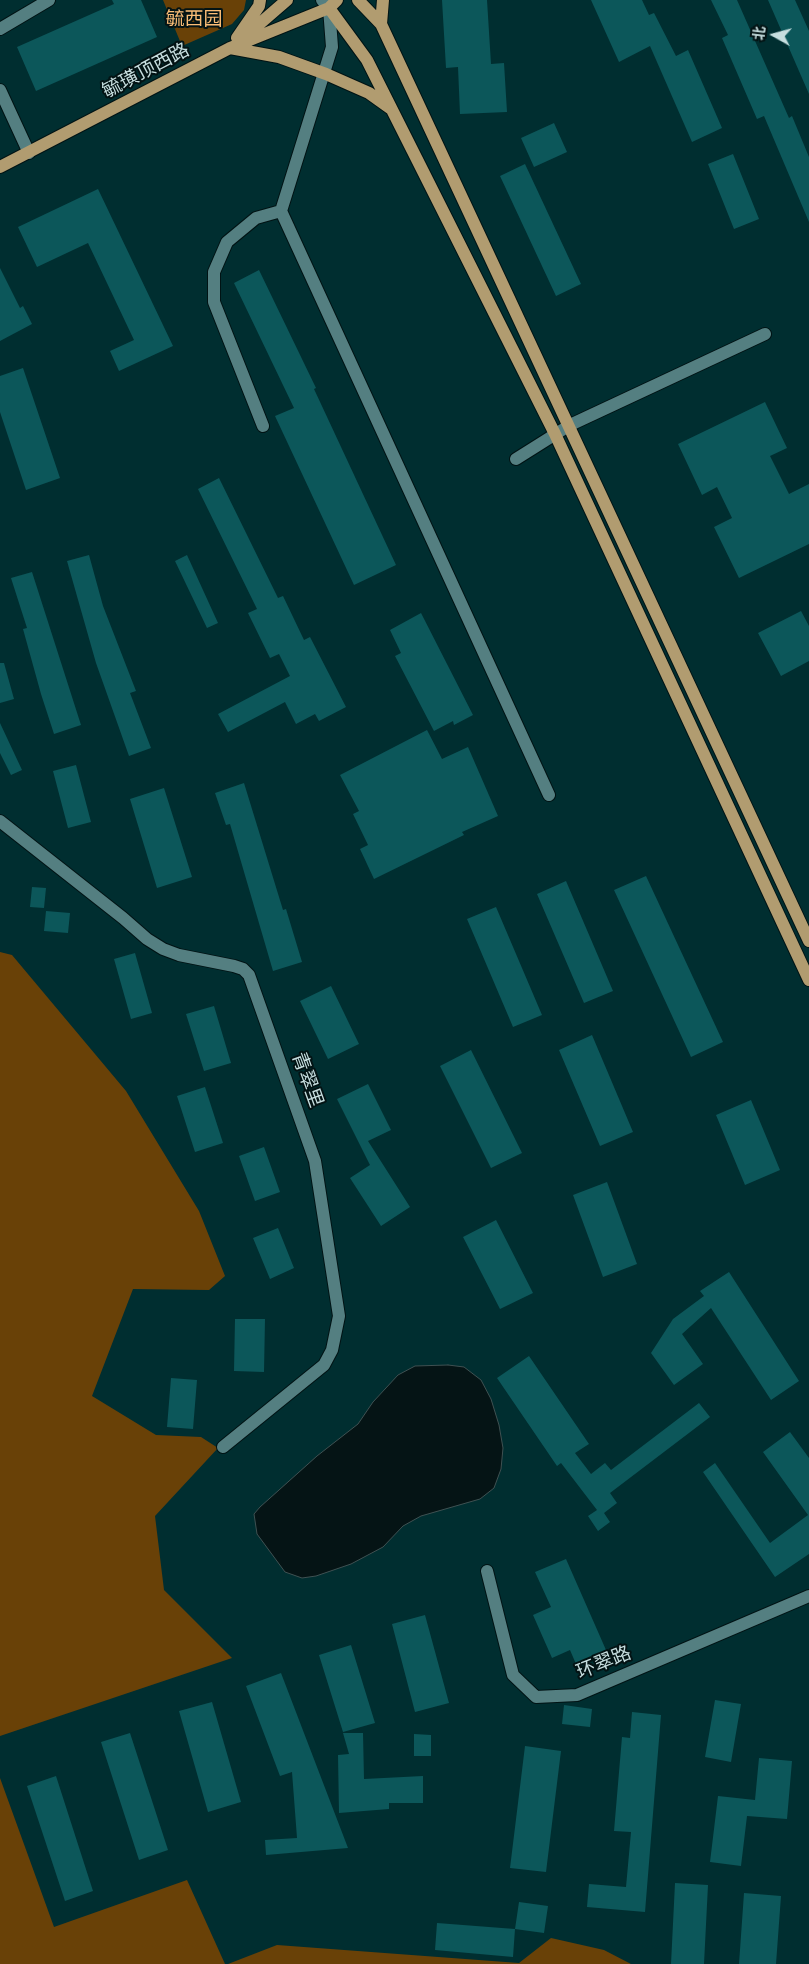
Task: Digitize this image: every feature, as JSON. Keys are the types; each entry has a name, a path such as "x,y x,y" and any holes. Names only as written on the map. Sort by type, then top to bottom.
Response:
{"main road":[{"path":"230,48 259,6 260,0"},
{"path":"230,48 276,12 287,0"},
{"path":"358,0 380,24 570,425 809,941"},
{"path":"380,24 383,0"},
{"path":"329,3 367,60 555,434 809,980"},
{"name":"毓璜顶西路","path":"0,167 230,48 329,3"},
{"path":"230,48 279,57 326,74 369,93 392,110"}],"street":[{"path":"0,29 49,0"},
{"path":"329,3 332,48 326,74 282,211 549,795"},
{"path":"0,90 29,153"},
{"path":"263,426 214,302 214,272 227,242 256,218 282,211"},
{"path":"516,459 570,425 765,334"},
{"name":"青翠里","path":"0,821 123,918 146,940 163,950 243,969 249,975 315,1161 339,1316 332,1350 324,1365 223,1447"},
{"name":"环翠路","path":"487,1571 513,1675 536,1697 577,1695 809,1596"}],"green space":[{"name":"毓西园","path":"163,0 246,0 244,10 232,24 182,46"},
{"path":"0,952 12,955 126,1091 199,1211 225,1276 209,1290 133,1289 92,1396 156,1435 201,1437 218,1448 155,1516 164,1590 232,1658 0,1736"},
{"path":"0,1778 54,1927 187,1880 225,1964 0,1964"},
{"path":"551,1938 604,1950 631,1964 228,1964 277,1945 519,1963"}],"shaded area":[{"path":"448,1365 464,1367 481,1380 491,1399 499,1425 503,1448 501,1469 494,1488 480,1499 421,1516 403,1526 383,1547 351,1564 316,1576 302,1578 285,1572 257,1534 254,1514 317,1456 358,1424 373,1402 398,1375 415,1366"}],"building":[{"path":"112,0 141,0 157,37 36,91 17,47 114,4"},
{"path":"442,0 487,0 491,64 504,63 507,112 460,114 458,67 446,68"},
{"path":"591,0 642,0 649,15 654,13 676,56 688,50 722,128 692,142 650,46 619,62"},
{"path":"711,0 737,0 789,118 792,116 809,157 809,222 764,116 757,119 722,38 728,35"},
{"path":"768,0 795,0 809,31 809,94"},
{"path":"554,123 567,152 534,167 521,138"},
{"path":"733,154 759,219 734,229 708,164"},
{"path":"525,164 581,284 556,296 500,176"},
{"path":"98,189 173,346 119,371 110,351 134,340 88,243 37,267 18,227"},
{"path":"0,268 20,308 23,306 32,324 0,341"},
{"path":"259,270 316,388 314,389 396,565 354,585 275,416 294,408 234,283"},
{"path":"23,368 60,478 26,490 0,412 0,376"},
{"path":"765,402 787,448 770,456 789,494 809,484 809,544 739,578 714,527 732,518 717,487 702,495 678,444"},
{"path":"219,478 278,598 283,596 304,640 310,637 346,707 319,721 315,714 296,724 285,702 228,732 218,714 290,676 279,654 270,658 248,613 257,609 198,489"},
{"path":"89,555 103,606 136,691 130,693 151,748 129,756 96,663 67,561"},
{"path":"187,555 218,623 207,628 175,561"},
{"path":"32,572 81,725 54,734 23,629 27,628 11,578"},
{"path":"801,611 809,626 809,661 781,676 758,633"},
{"path":"421,613 473,715 454,725 453,721 434,731 395,656 401,653 390,630"},
{"path":"0,663 4,663 14,699 0,703"},
{"path":"0,723 22,770 11,775 0,753"},
{"path":"427,730 442,759 468,747 498,816 462,832 464,835 374,879 360,849 368,845 353,814 359,811 340,775"},
{"path":"76,765 91,822 68,828 53,771"},
{"path":"244,783 283,910 286,909 302,962 273,971 230,824 226,825 215,793"},
{"path":"164,788 192,877 157,888 130,799"},
{"path":"646,876 723,1042 691,1057 614,890"},
{"path":"566,881 613,991 584,1003 537,894"},
{"path":"32,887 46,888 44,908 30,907"},
{"path":"496,907 542,1015 513,1027 467,919"},
{"path":"46,911 70,913 68,933 44,931"},
{"path":"135,953 152,1013 131,1019 114,959"},
{"path":"331,986 359,1044 328,1059 300,1001"},
{"path":"214,1006 231,1063 204,1071 186,1014"},
{"path":"592,1035 633,1132 600,1146 559,1050"},
{"path":"471,1050 522,1153 491,1168 440,1066"},
{"path":"368,1084 391,1130 368,1141 410,1207 381,1226 350,1178 370,1165 337,1099"},
{"path":"205,1087 223,1143 195,1152 177,1096"},
{"path":"751,1100 780,1170 745,1185 716,1115"},
{"path":"264,1147 280,1192 255,1201 239,1156"},
{"path":"607,1182 637,1264 603,1277 573,1195"},
{"path":"496,1220 533,1293 500,1309 463,1237"},
{"path":"278,1228 294,1268 270,1279 253,1238"},
{"path":"729,1272 799,1381 771,1400 711,1308 682,1334 703,1364 674,1385 651,1353 673,1319 704,1296 700,1291"},
{"path":"235,1319 265,1319 264,1372 234,1371"},
{"path":"529,1356 589,1444 575,1453 591,1474 605,1463 611,1470 699,1403 710,1417 610,1493 617,1503 604,1513 610,1522 598,1531 588,1516 597,1510 561,1463 557,1466 497,1378"},
{"path":"171,1378 197,1380 193,1429 167,1427"},
{"path":"790,1432 809,1458 809,1554 775,1577 703,1472 715,1463 770,1543 808,1515 763,1452"},
{"path":"566,1559 606,1650 576,1664 570,1650 552,1658 533,1615 551,1607 535,1572"},
{"path":"425,1615 449,1703 415,1712 392,1624"},
{"path":"351,1645 375,1723 343,1732 319,1655"},
{"path":"281,1673 348,1848 266,1855 265,1840 297,1838 292,1772 280,1776 246,1686"},
{"path":"715,1700 741,1704 731,1762 705,1757"},
{"path":"212,1702 241,1802 208,1812 179,1711"},
{"path":"564,1705 592,1709 590,1727 562,1724"},
{"path":"632,1712 661,1715 645,1912 587,1907 589,1884 626,1887 631,1832 614,1831 622,1737 630,1738"},
{"path":"130,1733 168,1850 139,1860 101,1742"},
{"path":"343,1733 363,1733 364,1779 423,1776 423,1803 389,1803 389,1809 339,1813 338,1755 349,1754"},
{"path":"414,1734 431,1735 431,1756 414,1756"},
{"path":"525,1746 561,1751 546,1872 510,1868"},
{"path":"759,1758 792,1761 787,1819 747,1816 741,1866 710,1862 718,1796 755,1800"},
{"path":"56,1776 93,1891 65,1901 27,1786"},
{"path":"675,1883 708,1885 704,1964 671,1964"},
{"path":"744,1893 781,1896 776,1964 739,1964"},
{"path":"519,1902 548,1906 544,1933 515,1929"},
{"path":"437,1923 515,1929 513,1957 435,1950"}]}
